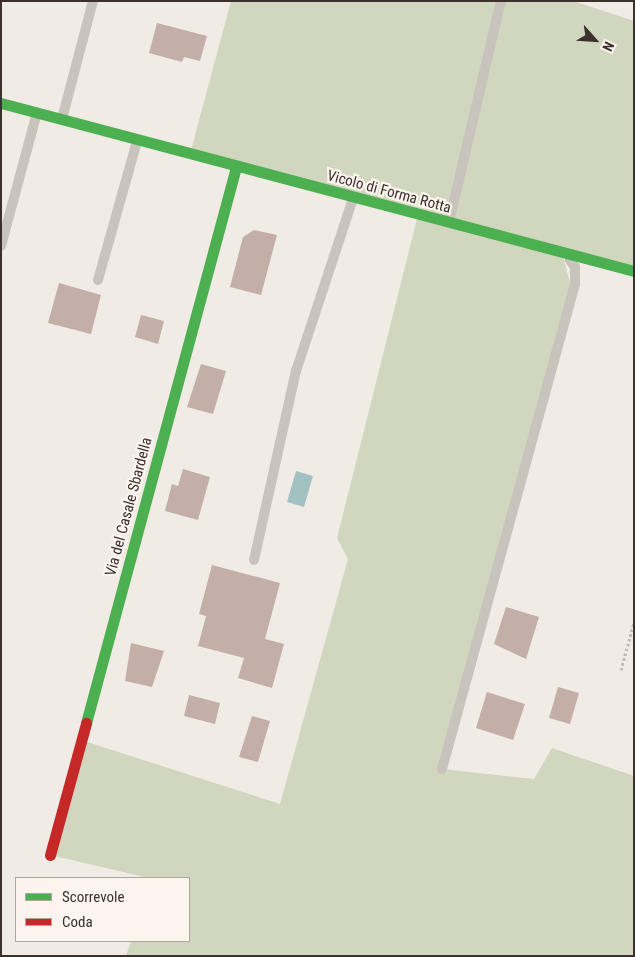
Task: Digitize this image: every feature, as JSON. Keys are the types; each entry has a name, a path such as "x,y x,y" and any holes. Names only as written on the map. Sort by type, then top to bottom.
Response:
{"street":[{"name":"Vicolo di Forma Rotta","path":"1,103 236,167 634,271"},
{"name":"Via del Casale Sbardella","path":"50,855 236,167"}],"lane":[{"path":"62,119 93,1"},
{"path":"449,223 501,1"},
{"path":"1,246 37,112"},
{"path":"98,280 137,140"},
{"path":"254,560 296,371 353,198"},
{"path":"442,769 575,284 574,263 562,252"}],"path":[{"path":"621,670 634,622"}],"green space":[{"path":"231,1 573,1 634,21 634,274 562,253 573,294 442,769 534,779 552,748 634,776 634,956 126,956 131,942 190,942 190,877 145,877 50,855 81,740 280,804 348,559 337,538 418,215 190,154"}],"water":[{"path":"296,471 313,476 304,507 287,502"}],"building":[{"path":"157,23 207,36 200,61 184,57 182,62 149,53"},
{"path":"254,230 277,235 261,295 230,287 243,237"},
{"path":"59,283 101,295 91,334 48,323"},
{"path":"141,315 164,321 158,344 135,337"},
{"path":"201,364 226,371 213,414 187,407"},
{"path":"183,469 210,477 198,520 165,511 172,484 178,486"},
{"path":"212,565 280,583 265,639 284,644 272,688 238,678 244,658 198,646 206,616 199,614"},
{"path":"506,607 539,617 526,659 494,644"},
{"path":"131,643 164,651 152,687 125,681"},
{"path":"558,687 579,693 570,724 549,718"},
{"path":"487,692 525,704 513,740 476,728"},
{"path":"189,695 220,703 215,724 184,716"},
{"path":"252,716 270,721 258,762 239,757"}],"traffic: fast":[{"path":"1,103 634,271"},
{"path":"86,723 236,167"}],"traffic: jam":[{"path":"50,855 86,723"}]}
